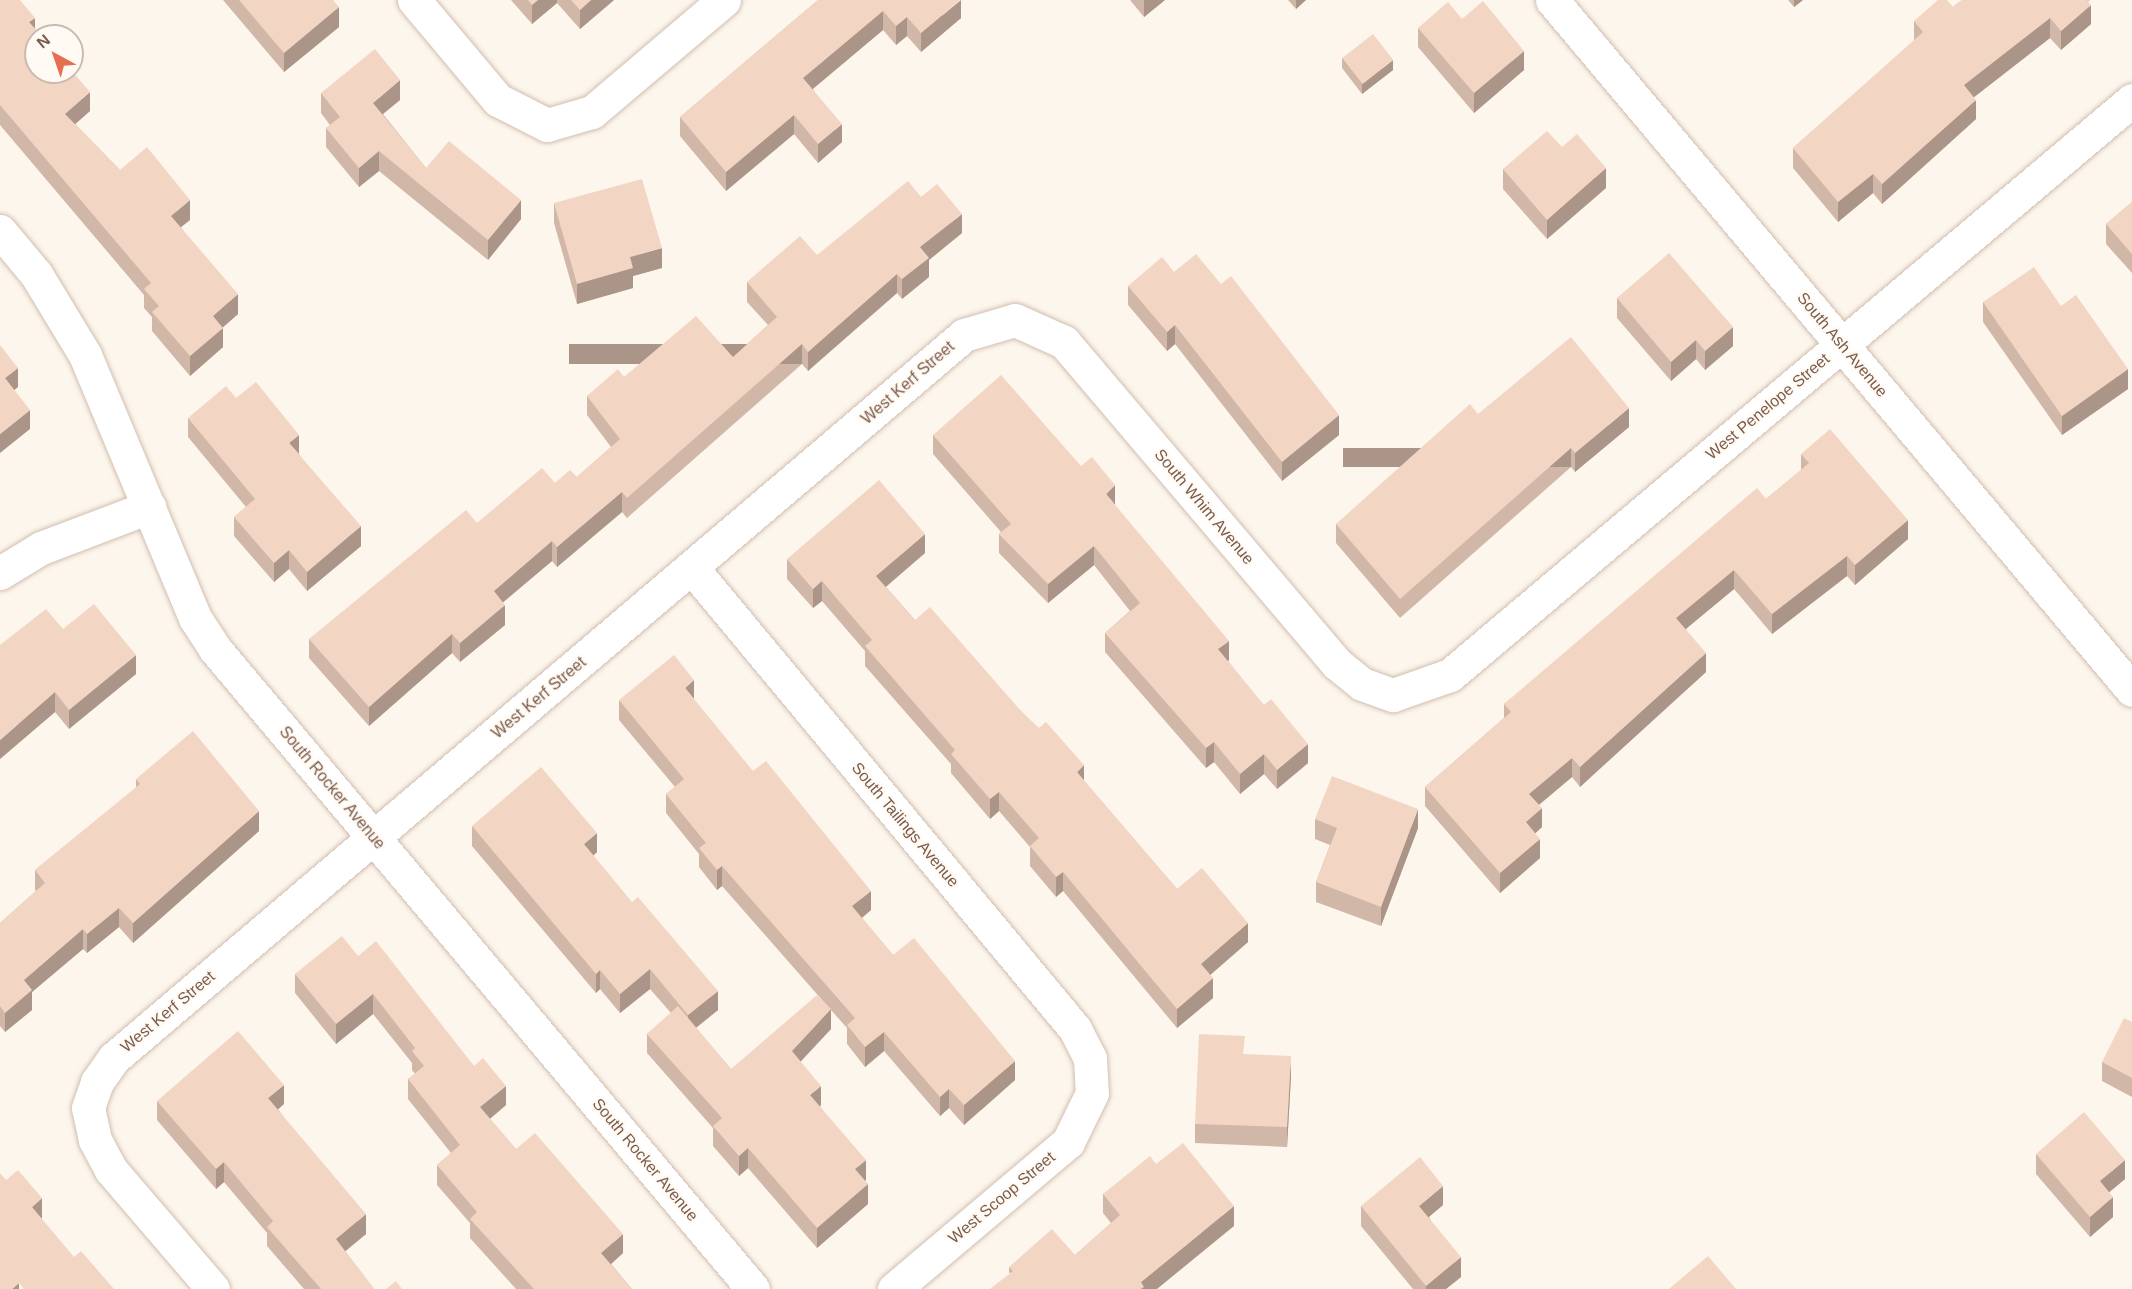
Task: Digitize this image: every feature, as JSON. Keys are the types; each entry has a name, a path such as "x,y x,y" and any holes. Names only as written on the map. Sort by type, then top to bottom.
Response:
{"street":[{"path":"414,0 498,100 547,125 592,112 724,0"},
{"name":"South Ash Avenue","path":"1552,0 2132,690"},
{"name":"West Penelope Street","path":"1392,695 1450,675 2132,100"},
{"name":"South Rocker Avenue","path":"0,231 36,274 85,355 195,618 215,649 753,1289"},
{"name":"West Kerf Street","path":"213,1289 111,1170 95,1140 88,1108 97,1082 114,1058 964,335 1015,320"},
{"name":"South Whim Avenue","path":"1015,320 1064,342 1336,663 1362,684 1392,695"},
{"path":"0,573 41,548 149,507"},
{"name":"South Tailings Avenue","path":"692,568 1075,1029 1090,1058 1092,1093"},
{"name":"West Scoop Street","path":"894,1289 1068,1142 1092,1093"}],"building":[{"path":"0,0 20,0 35,18 29,22 31,24 24,24 24,84 83,84 90,92 65,114 120,170 147,147 190,200 171,216 238,294 213,316 223,328 190,356 152,312 159,306 144,289 151,283 0,105"},
{"path":"239,0 333,0 339,7 284,53"},
{"path":"528,0 538,0 532,5"},
{"path":"571,0 591,0 580,10"},
{"path":"818,0 960,0 921,33 907,17 896,26 883,11 803,78 842,124 818,144 794,115 726,172 680,117"},
{"path":"1938,0 1947,0 1953,7 1962,0 2087,0 2091,5 2061,31 2050,18 1964,85 1976,100 1882,184 1873,174 1838,202 1793,148 1923,32 1914,21"},
{"path":"1483,1 1524,51 1474,93 1418,28 1448,2 1462,19"},
{"path":"1373,34 1393,60 1363,84 1342,58"},
{"path":"375,49 400,80 373,103 426,168 449,141 521,200 488,240 379,151 359,168 326,128 340,117 321,93"},
{"path":"1547,131 1562,147 1577,134 1606,168 1547,220 1503,169"},
{"path":"642,179 662,248 630,257 633,268 577,284 554,203"},
{"path":"908,181 921,197 937,184 962,214 920,247 929,258 902,279 897,274 808,352 802,344 627,498 622,492 557,547 552,541 494,591 505,605 460,643 452,634 369,707 309,639 466,510 477,523 542,468 555,483 570,470 577,477 620,439 587,396 618,369 624,377 696,316 733,357 777,317 747,282 800,236 817,255"},
{"path":"2132,202 2132,254 2106,224"},
{"path":"1669,253 1733,327 1705,351 1696,340 1671,362 1617,298"},
{"path":"1196,254 1221,284 1231,276 1339,415 1282,462 1175,325 1167,332 1128,286 1162,257 1174,272"},
{"path":"2034,267 2061,306 2076,295 2128,369 2062,416 1983,302"},
{"path":"1571,337 1629,408 1575,453 1571,448 1400,599 1336,524 1470,404 1478,414"},
{"path":"0,345 18,368 5,378 30,410 0,434"},
{"path":"1001,375 1081,466 1092,457 1115,485 1106,494 1229,641 1218,649 1264,705 1271,699 1308,744 1277,770 1264,754 1240,774 1214,742 1206,748 1105,633 1140,603 1094,546 1048,584 999,534 1011,524 933,435"},
{"path":"256,382 299,435 289,443 361,526 307,572 289,550 274,563 234,517 255,499 188,418 226,386 236,398"},
{"path":"1830,429 1908,520 1855,565 1847,556 1772,614 1734,570 1676,618 1706,653 1580,767 1572,758 1529,794 1542,808 1526,822 1540,839 1500,873 1425,787 1511,712 1504,704 1757,488 1766,499 1809,463 1801,454"},
{"path":"879,480 925,534 876,576 915,620 930,607 1021,711 1039,728 1046,722 1084,765 1077,772 1177,889 1202,868 1248,923 1201,964 1213,978 1177,1009 1063,872 1056,877 1030,846 1039,838 999,792 990,799 951,754 955,750 865,646 872,640 822,581 813,589 787,559"},
{"path":"94,604 136,655 69,710 55,692 0,740 0,645 46,609 63,629"},
{"path":"674,655 694,680 685,688 753,771 766,761 871,891 852,906 893,955 914,938 1015,1061 964,1105 949,1089 940,1097 884,1032 865,1047 847,1025 855,1018 722,866 717,870 699,848 706,843 666,794 684,779 619,700"},
{"path":"193,731 259,811 133,923 119,908 87,934 83,929 24,980 32,990 5,1013 0,1006 0,923 45,883 35,870 140,784 136,779"},
{"path":"541,767 597,833 584,844 632,902 638,897 718,991 688,1015 650,969 620,994 600,970 596,974 472,826"},
{"path":"1332,776 1418,809 1381,907 1316,882 1337,828 1315,819"},
{"path":"342,936 358,956 376,941 474,1066 483,1058 506,1086 480,1107 516,1149 535,1133 623,1234 601,1253 632,1289 534,1289 470,1219 477,1212 437,1165 460,1145 408,1079 424,1066 412,1051 415,1048 373,994 336,1024 295,974"},
{"path":"817,995 831,1009 792,1051 821,1086 810,1095 866,1160 855,1169 868,1184 817,1228 748,1148 739,1156 713,1126 722,1118 647,1034 678,1006 731,1069"},
{"path":"2124,1018 2132,1022 2132,1078 2102,1062"},
{"path":"238,1031 284,1085 268,1098 366,1214 336,1239 374,1289 321,1289 267,1227 273,1221 224,1162 216,1169 157,1101"},
{"path":"1199,1034 1245,1036 1243,1054 1291,1056 1287,1127 1195,1124"},
{"path":"2084,1112 2125,1160 2100,1181 2113,1197 2090,1217 2036,1154"},
{"path":"1183,1143 1234,1206 1141,1282 1144,1287 1141,1289 990,1289 1013,1271 1009,1267 1052,1229 1075,1255 1120,1215 1103,1194 1150,1156 1156,1164"},
{"path":"1420,1157 1443,1186 1419,1206 1461,1257 1426,1286 1361,1206"},
{"path":"18,1170 42,1198 32,1207 74,1257 81,1251 114,1289 24,1289 19,1283 12,1289 0,1289 0,1173 6,1180"},
{"path":"1708,1256 1736,1289 1669,1289"},
{"path":"396,1281 402,1289 386,1289"}]}
